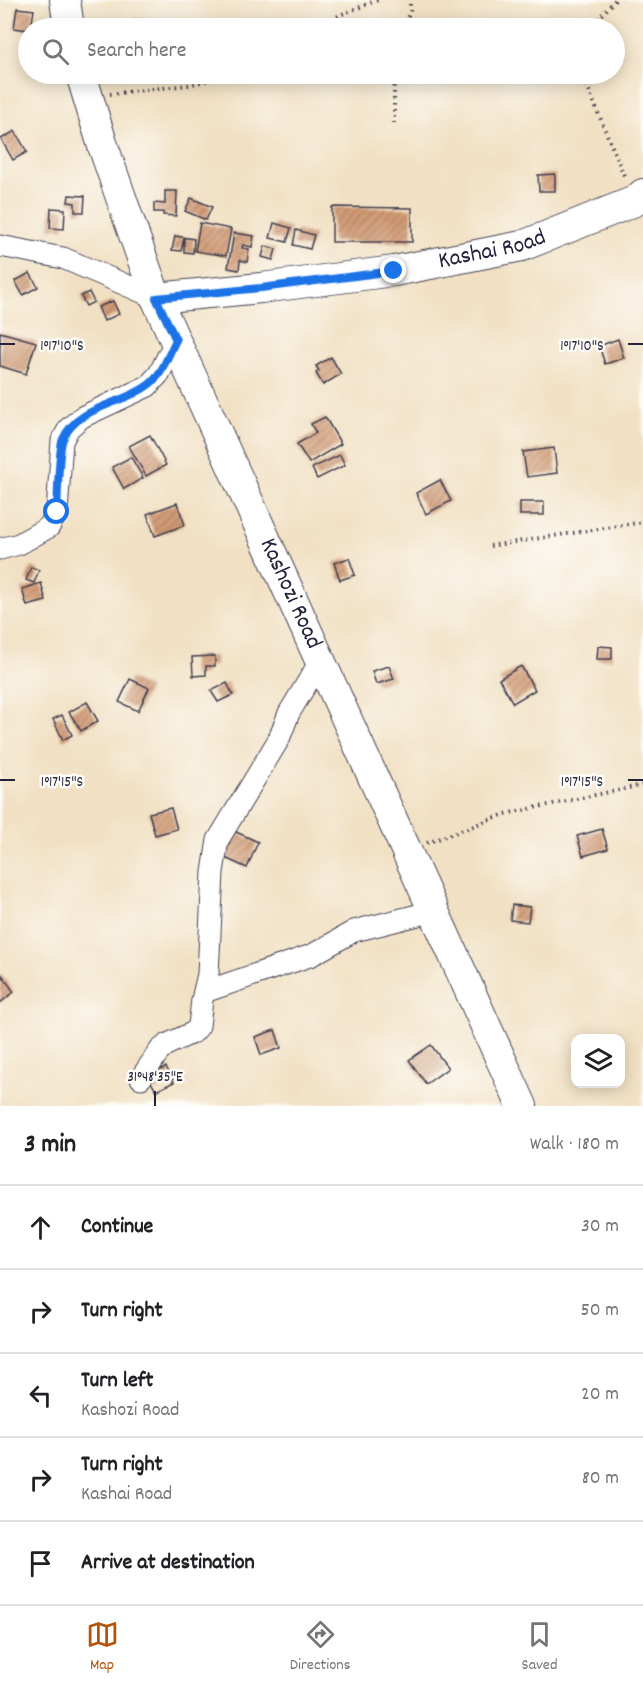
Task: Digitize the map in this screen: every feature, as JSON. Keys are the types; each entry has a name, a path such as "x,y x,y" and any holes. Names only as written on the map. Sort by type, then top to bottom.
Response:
{"main road":[{"path":"65,0 68,18"},
{"name":"Kashozi Road","path":"85,85 102,143 156,298 522,1106"},
{"name":"Kashai Road","path":"156,298 261,288 394,271 522,246 639,197"}],"street":[{"path":"0,246 63,258 156,298"},
{"path":"0,549 19,544 49,527 57,512 62,441 69,429 82,417 148,386 159,374 176,340"},
{"path":"141,1078 160,1050 194,1032 199,1026 208,974 213,872 218,840 279,739 289,712 321,660"},
{"path":"204,992 312,955 354,931 434,911"}],"path":[{"path":"335,18 378,0"},
{"path":"407,18 410,0"},
{"path":"599,18 615,0"},
{"path":"85,85 192,84"},
{"path":"394,84 394,123"},
{"path":"585,84 639,197"},
{"path":"490,546 643,522"},
{"path":"407,851 505,814 643,785"}],"building":[{"path":"17,8 34,10 33,18 18,18 18,29 14,28"},
{"path":"15,131 27,152 13,160 1,139"},
{"path":"555,174 555,191 539,191 538,175"},
{"path":"165,191 177,191 176,216 154,212 154,203 165,204"},
{"path":"69,195 85,196 84,212 75,212 75,203 68,202"},
{"path":"191,198 212,207 206,220 185,211"},
{"path":"332,207 412,208 412,242 332,242"},
{"path":"51,208 65,209 64,229 50,228"},
{"path":"200,223 231,229 226,256 195,251"},
{"path":"274,223 291,228 287,242 270,238"},
{"path":"296,230 314,235 310,249 293,245"},
{"path":"234,233 254,236 252,247 243,245 242,248 249,249 247,262 240,260 239,270 228,268"},
{"path":"175,236 194,239 193,253 184,252 184,238 181,251 172,250"},
{"path":"265,246 276,249 273,260 262,257"},
{"path":"30,273 38,287 23,295 15,281"},
{"path":"89,292 94,302 86,306 81,296"},
{"path":"113,301 119,314 104,321 98,307"},
{"path":"0,332 36,342 26,374 0,366"},
{"path":"618,339 624,358 605,364 599,346"},
{"path":"331,357 341,374 323,385 316,373 319,371 316,366"},
{"path":"325,417 341,444 309,463 297,444 316,433 311,424"},
{"path":"150,435 166,465 146,476 129,446"},
{"path":"554,448 557,473 527,477 523,452"},
{"path":"340,455 345,465 317,479 312,468"},
{"path":"131,457 143,478 124,489 112,467"},
{"path":"440,480 451,501 426,514 416,493"},
{"path":"520,502 544,502 544,515 520,515"},
{"path":"177,503 185,525 155,536 147,514"},
{"path":"349,558 355,575 340,580 334,563"},
{"path":"31,567 39,570 34,583 26,580"},
{"path":"41,583 46,601 27,606 22,589"},
{"path":"598,646 612,647 612,659 597,659"},
{"path":"215,656 215,666 206,666 206,675 193,676 192,657"},
{"path":"389,666 394,679 376,684 372,671"},
{"path":"521,666 535,690 513,703 499,679"},
{"path":"130,679 149,688 138,711 119,702"},
{"path":"227,683 233,695 218,702 211,691"},
{"path":"87,702 98,721 81,731 69,712"},
{"path":"62,715 72,735 63,740 53,719"},
{"path":"171,808 177,829 155,835 149,813"},
{"path":"602,829 608,849 583,856 577,836"},
{"path":"234,831 258,842 247,868 223,857"},
{"path":"512,905 530,907 528,922 510,920"},
{"path":"0,972 14,992 0,1003"},
{"path":"275,1030 281,1048 261,1055 255,1037"},
{"path":"431,1045 448,1068 426,1084 409,1060"},
{"path":"166,1067 174,1082 156,1091 148,1076"}],"route":[{"path":"57,512 62,441 69,429 82,417 148,386 159,374 176,340 156,298 261,288 394,271"}]}
